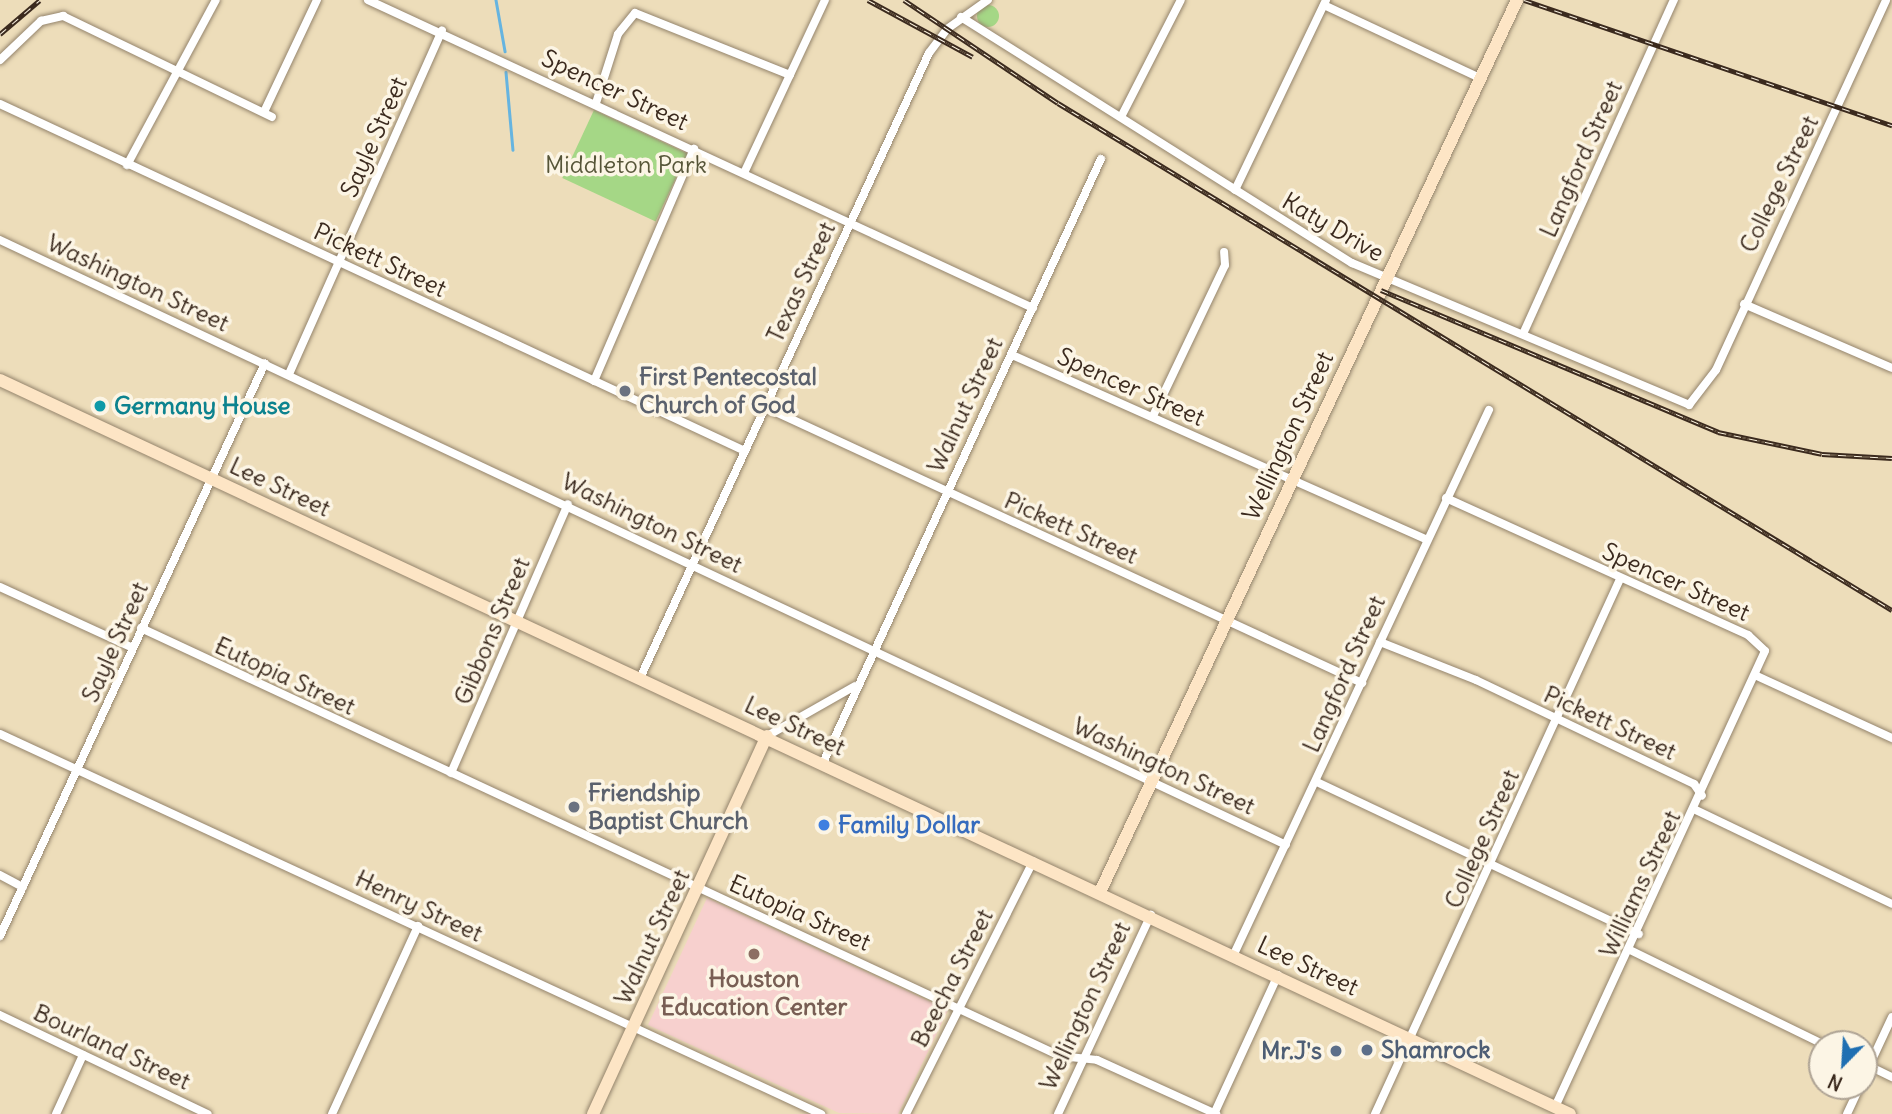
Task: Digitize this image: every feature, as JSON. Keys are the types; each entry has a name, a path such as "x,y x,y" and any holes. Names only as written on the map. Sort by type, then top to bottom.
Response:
{"main road":[{"name":"Wellington Street","path":"1100,891 1153,782 1289,481 1517,0"},
{"name":"Lee Street","path":"0,380 641,676 1570,1114"},
{"name":"Walnut Street","path":"593,1114 767,736"}],"street":[{"path":"127,165 216,0"},
{"path":"264,112 317,0"},
{"name":"Spencer Street","path":"369,0 442,30 1033,308"},
{"path":"744,173 825,0"},
{"name":"Texas Street","path":"641,676 929,53 961,17 988,0"},
{"path":"1121,117 1181,0"},
{"name":"Langford Street","path":"1523,334 1674,0"},
{"name":"College Street","path":"1707,386 1886,0"},
{"path":"1236,190 1325,2 1480,78"},
{"path":"596,103 618,34 635,13 790,75"},
{"name":"Katy Drive","path":"961,17 1236,190 1385,279 1689,405 1707,386"},
{"path":"0,60 41,21 68,18 178,69 272,117"},
{"name":"Sayle Street","path":"289,374 442,30"},
{"name":"Pickett Street","path":"0,104 745,452"},
{"path":"594,381 694,149"},
{"name":"Walnut Street","path":"823,763 1101,159"},
{"name":"Washington Street","path":"0,240 568,504 1286,845"},
{"path":"1153,416 1225,265 1224,252"},
{"path":"1744,304 1892,368"},
{"name":"Spencer Street","path":"1012,355 1153,416 1289,481 1427,540"},
{"name":"Sayle Street","path":"0,936 265,363"},
{"name":"Pickett Street","path":"765,407 1362,683"},
{"name":"Langford Street","path":"1234,954 1317,782 1489,410"},
{"name":"Spencer Street","path":"1446,498 1755,639 1765,651 1757,676"},
{"name":"Gibbons Street","path":"451,773 568,504"},
{"name":"College Street","path":"1375,1114 1492,865 1620,579"},
{"path":"0,587 133,648"},
{"name":"Eutopia Street","path":"141,628 957,1008 1083,1061 1097,1060 1215,1114"},
{"name":"Pickett Street","path":"1380,642 1694,784 1702,796"},
{"name":"Walnut Street","path":"767,736 847,693 866,668"},
{"path":"1757,676 1892,738"},
{"name":"Williams Street","path":"1555,1107 1639,934 1757,676"},
{"name":"Henry Street","path":"0,734 634,1026 808,1111 821,1114"},
{"path":"1317,782 1639,934"},
{"path":"1696,810 1892,904"},
{"name":"Beecha Street","path":"906,1114 1033,861"},
{"path":"0,875 23,887"},
{"name":"Wellington Street","path":"1058,1114 1151,915"},
{"path":"332,1114 418,926"},
{"path":"1630,950 1808,1037"},
{"path":"1215,1114 1278,975"},
{"name":"Bourland Street","path":"0,1015 194,1111 208,1114"},
{"path":"1878,1043 1892,1017"},
{"path":"56,1114 83,1055"}],"shaded area":[{"name":"Houston Education Center","path":"707,898 948,1010 898,1114 839,1113 648,1025"}],"green space":[{"path":"988,5 996,8 999,16 996,24 988,27 980,24 977,16 980,8"},
{"name":"Middleton Park","path":"594,110 687,154 656,222 562,178"}],"waterway":[{"path":"496,0 505,51"},
{"path":"506,72 513,150"}],"railway":[{"path":"0,34 40,0"},
{"path":"868,0 973,57"},
{"path":"904,0 1058,103 1892,610"},
{"path":"1524,0 1892,125"},
{"path":"1381,290 1718,432 1822,454 1892,458"}],"place":[{"name":"First Pentecostal Church of God","path":"625,391"},
{"name":"Germany House","path":"100,406"},
{"name":"Friendship Baptist Church","path":"574,807"},
{"name":"Family Dollar","path":"824,825"},
{"name":"Houston Education Center","path":"754,954"},
{"name":"Shamrock","path":"1367,1050"},
{"name":"Mr.J's","path":"1336,1051"}]}
